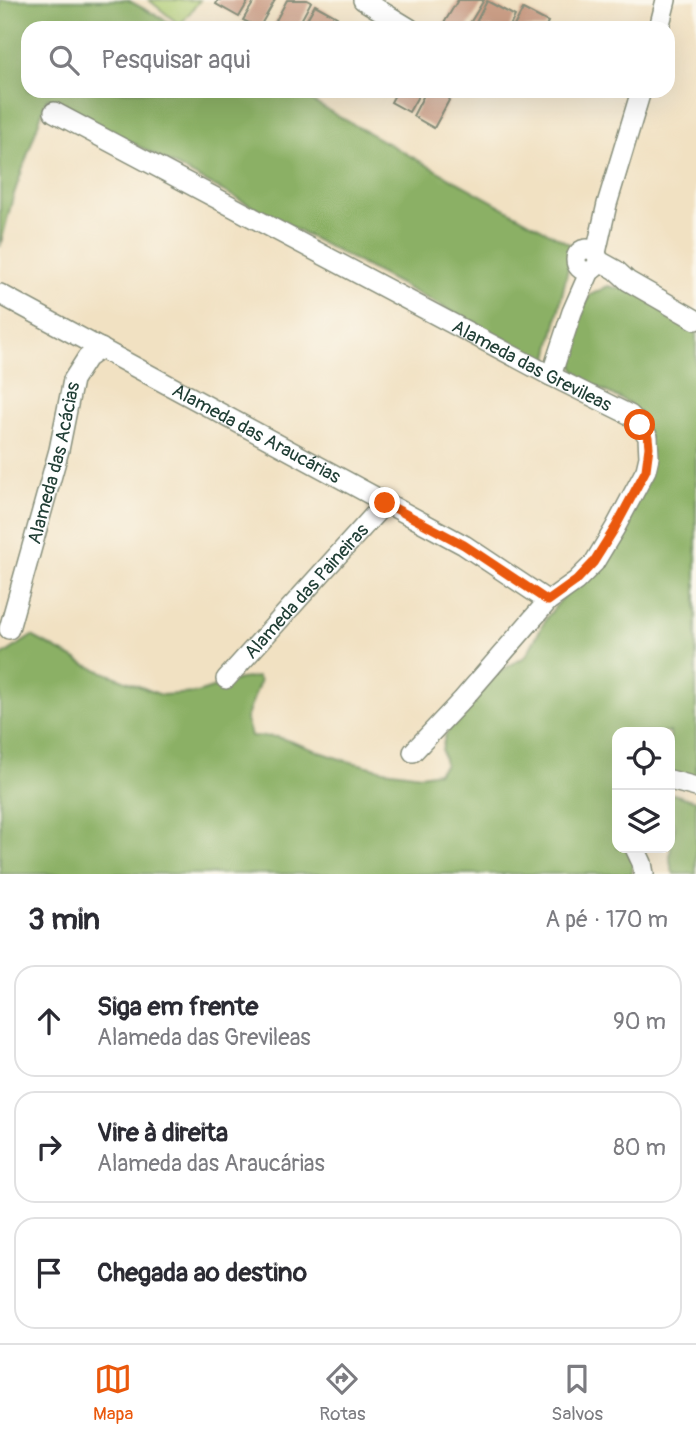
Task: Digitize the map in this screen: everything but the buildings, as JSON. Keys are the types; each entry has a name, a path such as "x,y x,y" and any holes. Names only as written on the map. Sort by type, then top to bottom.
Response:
{"street":[{"path":"363,0 398,21"},
{"path":"661,21 666,0"},
{"path":"551,376 590,262 594,226 607,204 639,98"},
{"name":"Alameda das Grevileas","path":"54,112 551,376 630,415 648,437 646,470 593,563 576,581 548,601 413,752"},
{"path":"590,262 616,270 628,281 696,320"},
{"name":"Alameda das Araucárias","path":"0,294 464,545 548,601"},
{"name":"Alameda das Acácias","path":"9,629 59,450 72,380 87,358 101,348"},
{"name":"Alameda das Paineiras","path":"226,679 385,503"},
{"path":"675,781 696,787"},
{"path":"637,853 644,874"}],"green space":[{"path":"0,0 128,0 166,21 21,21 21,98 47,98 13,197 0,247"},
{"path":"149,0 200,0 183,21 175,21"},
{"path":"47,98 306,98 573,246 547,362"},
{"path":"608,286 641,293 696,322 696,783 675,777 675,727 612,727 612,853 633,853 632,874 0,874 0,657 32,636 86,665 161,695 197,693 240,679 257,677 260,681 246,719 251,736 278,737 343,760 384,770 421,775 438,772 445,765 442,750 445,736 467,703 492,676 526,656 547,617 629,516 649,438 629,403 579,378 573,366 573,347 579,314 590,295"},
{"path":"675,795 696,801 696,874 674,874 670,853 675,853"}],"route":[{"path":"385,503 464,545 548,601 576,581 593,563 646,470 649,457 648,437 640,425"}]}
